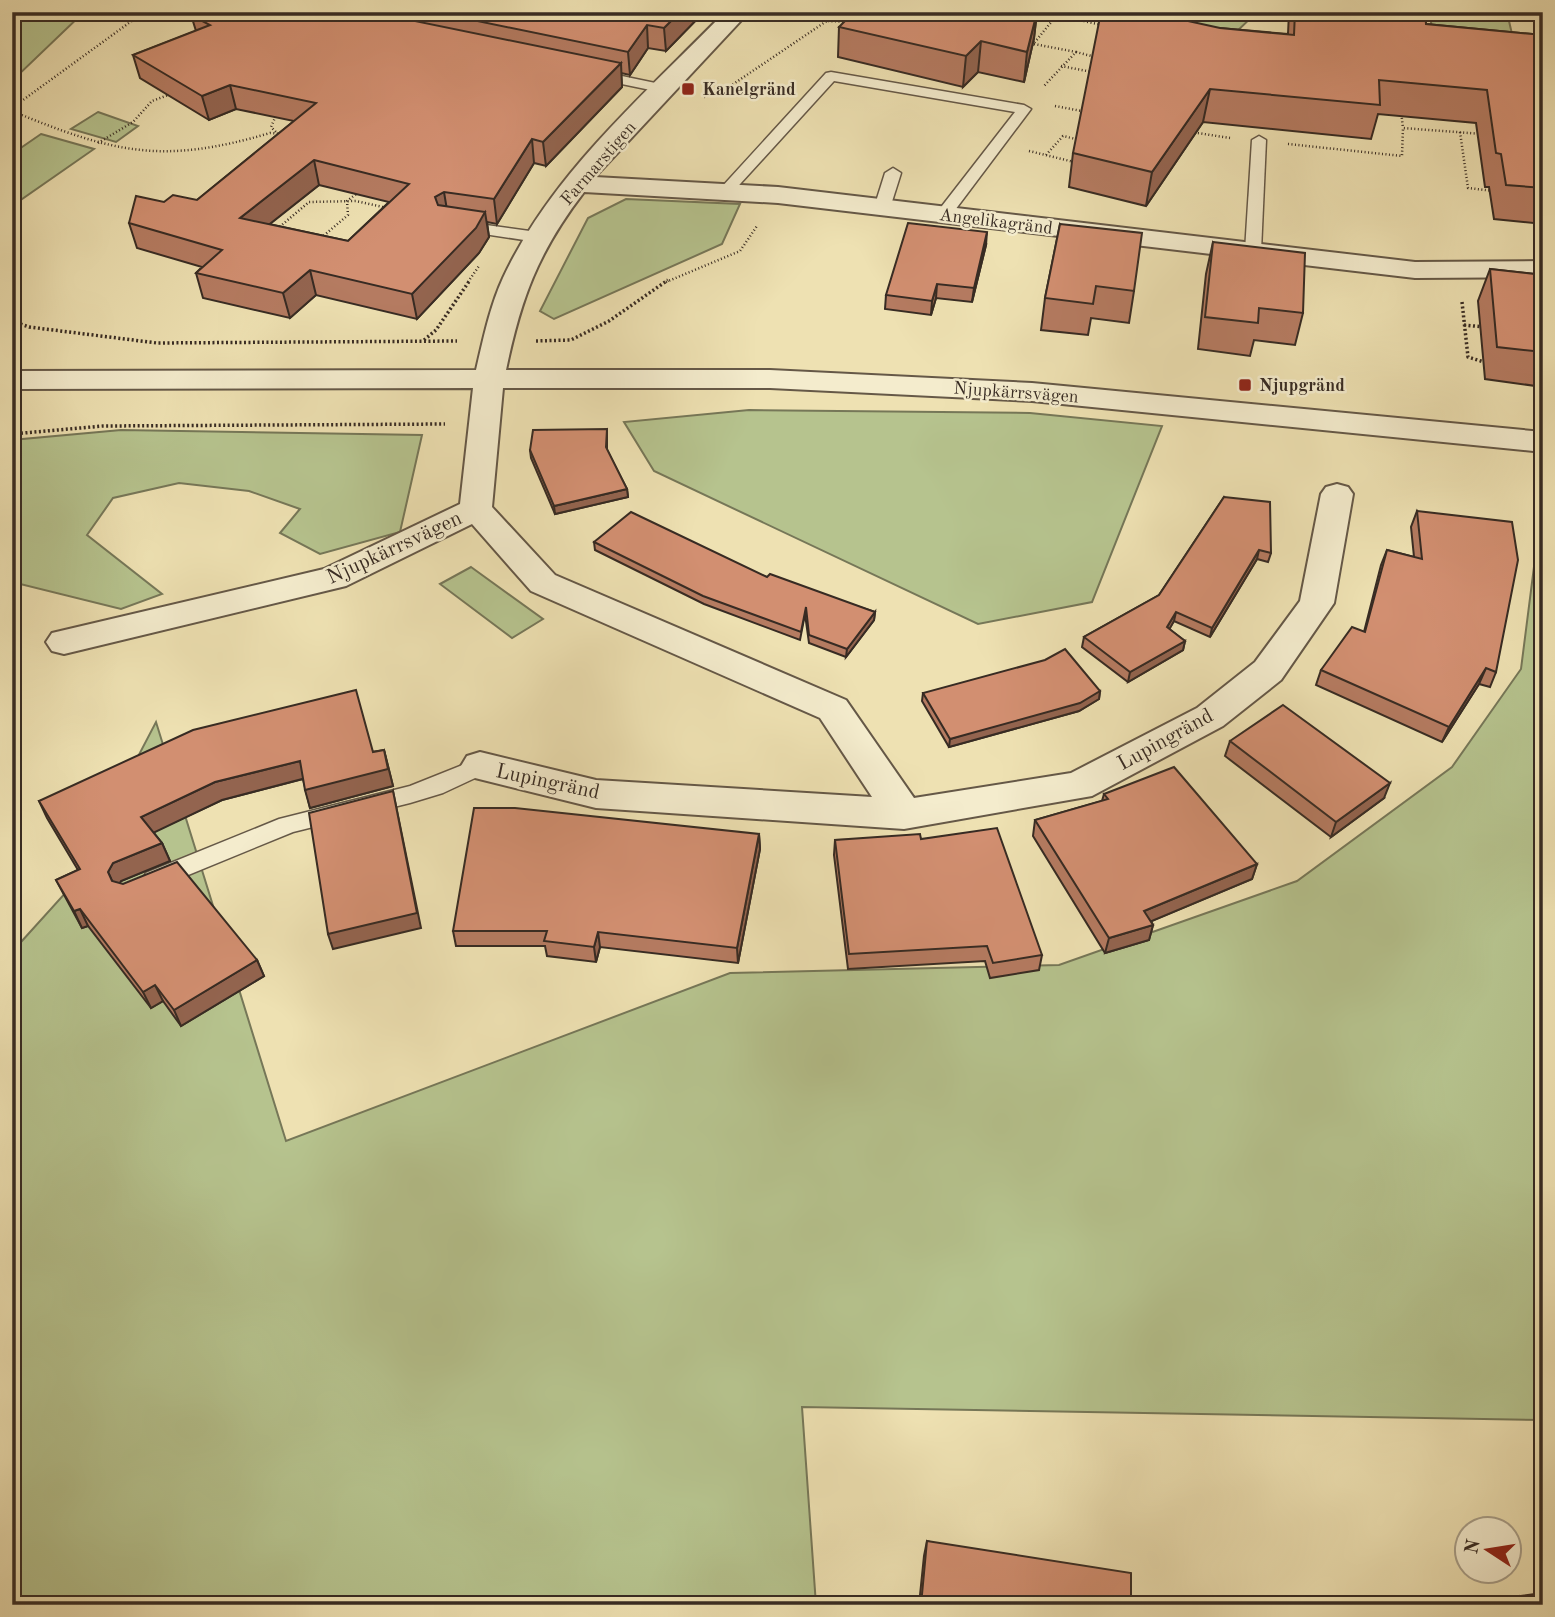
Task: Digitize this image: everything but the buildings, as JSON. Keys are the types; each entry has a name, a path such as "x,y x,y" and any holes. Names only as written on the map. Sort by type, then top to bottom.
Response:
{"street":[{"name":"Farmarstigen","path":"488,380 516,278 537,237 575,184 738,12"},
{"name":"Angelikagränd","path":"575,184 778,195 1415,271 1543,269"},
{"name":"Njupkärrsvägen","path":"12,380 770,379 1032,392 1543,442"},
{"name":"Njupkärrsvägen","path":"64,642 334,578 476,509 480,424 488,380"},
{"name":"Lupingränd","path":"480,766 596,793 904,814 1079,786 1210,717 1268,671 1317,603 1337,494"},
{"path":"476,509 543,583 834,709 904,814"}],"lane":[{"path":"577,71 665,89"},
{"path":"725,192 831,76 1024,109 943,215"},
{"path":"1253,251 1259,140"},
{"path":"882,208 893,173"},
{"path":"448,224 537,237"},
{"name":"Lupingränd","path":"130,890 286,825 460,779 480,766"}],"path":[{"path":"12,110 144,12"},
{"path":"698,99 723,91 840,12"},
{"path":"1022,17 1057,15 1108,26"},
{"path":"988,101 1057,15"},
{"path":"827,21 851,22"},
{"path":"1034,44 1102,58"},
{"path":"988,101 1031,101 1076,52"},
{"path":"1061,66 1097,74"},
{"path":"98,143 133,122 152,101 179,92"},
{"path":"1185,131 1402,156 1400,102"},
{"path":"1055,106 1092,113"},
{"path":"12,110 98,143 146,153 197,151 277,134 293,136"},
{"path":"277,134 271,127 273,117 279,111"},
{"path":"1403,128 1492,135"},
{"path":"1460,132 1468,188 1494,191"},
{"path":"1046,155 1063,136 1089,142"},
{"path":"993,150 1026,150 1086,165"},
{"path":"347,201 368,185"},
{"path":"12,321 29,327 157,342 570,340 609,321 673,277 740,251 778,195"},
{"path":"315,243 348,215 347,201"},
{"path":"282,236 274,232 309,202 347,201 448,224"},
{"path":"1460,270 1468,357 1476,362 1497,364"},
{"path":"1464,325 1486,327"},
{"path":"12,434 103,426 480,424"}],"green space":[{"path":"12,12 84,12 12,81"},
{"path":"1109,12 1257,12 1230,38"},
{"path":"1430,15 1509,21 1514,43 1433,36"},
{"path":"98,112 138,126 116,142 71,129"},
{"path":"41,134 94,149 12,206 12,154"},
{"path":"626,199 740,204 722,244 554,319 540,311 588,218"},
{"path":"749,410 1030,413 1162,426 1092,602 978,624 654,471 624,422"},
{"path":"121,430 422,435 400,532 320,554 280,533 300,509 249,491 179,483 113,498 87,535 162,594 121,609 12,582 12,440"},
{"path":"1543,496 1543,1420 802,1407 816,1605 12,1605 12,952 69,889 156,722 286,1141 730,973 1059,965 1297,881 1452,767 1521,669"},
{"path":"471,567 543,619 512,638 440,584"}],"place":[{"name":"Kanelgränd","path":"688,89"},
{"name":"Njupgränd","path":"1245,385"}]}
